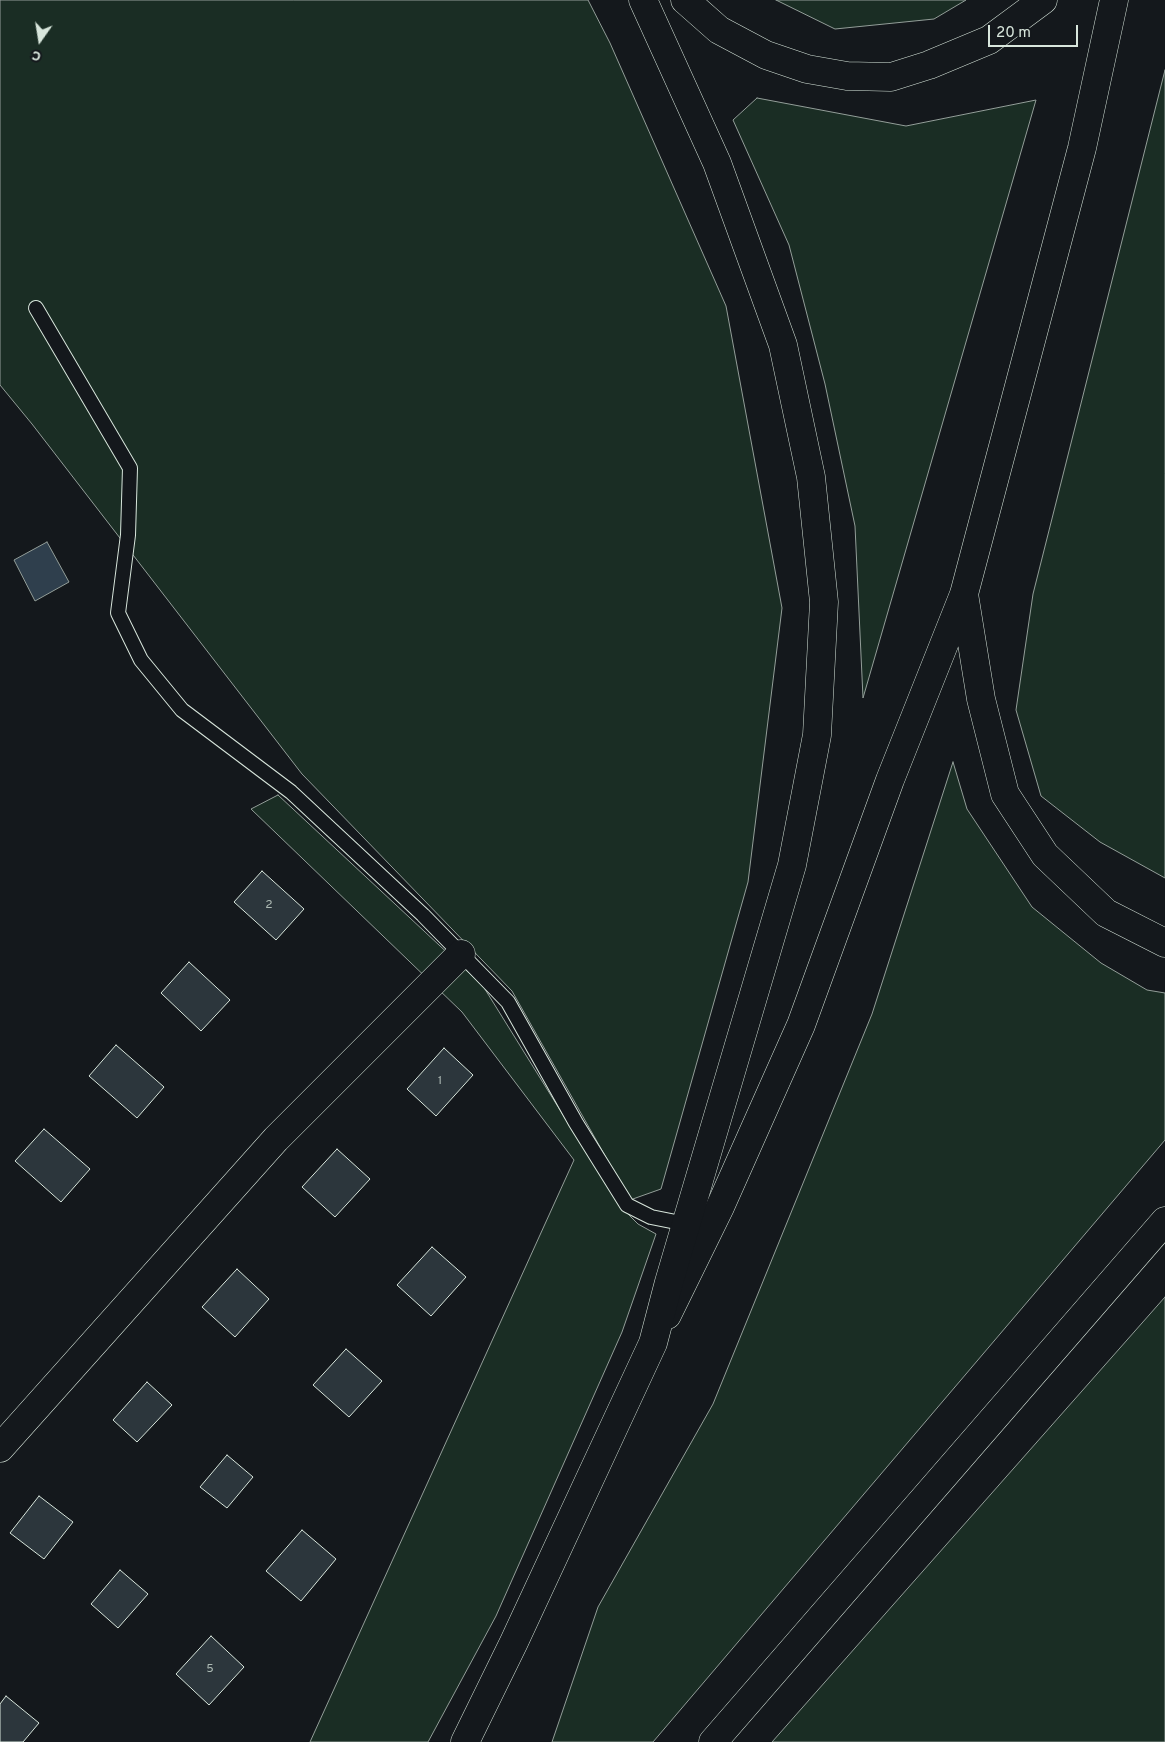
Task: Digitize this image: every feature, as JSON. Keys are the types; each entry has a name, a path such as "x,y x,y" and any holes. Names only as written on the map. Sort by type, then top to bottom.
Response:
{"main road":[{"path":"643,0 717,163 783,346 811,477 824,602 817,735 792,865 686,1224 653,1343"},
{"path":"685,0 719,30 766,55 807,68 847,76 891,76 928,65 988,40 1043,0"},
{"path":"465,1742 514,1642 653,1343 720,1207 801,1025 890,780 964,594 1082,148 1114,0"},
{"path":"964,594 981,700 1006,794 1045,855 1106,913 1165,943"},
{"path":"0,1448 276,1139 461,954"},
{"path":"713,1742 1165,1221"}],"lane":[{"path":"36,308 130,468 128,535 118,613 140,660 182,710 291,792 423,915 508,1002 576,1123 627,1205 651,1217 686,1224"}],"green space":[{"path":"0,0 588,0 610,43 726,306 782,608 748,882 661,1189 630,1200 512,991 302,774 0,385"},
{"path":"776,0 966,0 934,19 835,29"},
{"path":"1165,70 1165,878 1100,842 1041,796 1016,710 1033,594"},
{"path":"757,98 906,126 1036,100 863,698 855,526 825,384 789,245 733,120"},
{"path":"953,762 967,809 1032,907 1101,963 1147,990 1165,993 1165,1140 653,1742 552,1742 598,1607 713,1404 872,1014"},
{"path":"278,795 483,986 619,1205 638,1224 656,1234 622,1332 496,1616 428,1742 310,1742 574,1160 462,1012 251,809"},
{"path":"1165,1297 1165,1742 772,1742"}],"water":[{"path":"47,542 69,582 35,601 14,560"}],"building":[{"path":"262,871 304,909 276,940 234,902"},
{"path":"189,962 230,1000 201,1031 161,993"},
{"path":"116,1045 164,1087 137,1118 89,1076"},
{"path":"444,1048 473,1075 436,1116 407,1089"},
{"path":"44,1129 90,1169 61,1202 15,1161"},
{"path":"337,1149 370,1179 335,1217 302,1187"},
{"path":"432,1247 466,1277 431,1316 397,1285"},
{"path":"237,1269 269,1299 235,1337 202,1307"},
{"path":"346,1349 382,1381 349,1417 313,1385"},
{"path":"147,1382 172,1405 137,1442 113,1420"},
{"path":"227,1455 253,1477 227,1508 200,1487"},
{"path":"39,1496 73,1522 44,1559 10,1533"},
{"path":"302,1530 336,1559 301,1601 266,1571"},
{"path":"120,1570 148,1594 118,1628 91,1604"},
{"path":"211,1636 244,1667 209,1705 176,1674"},
{"path":"6,1696 39,1723 23,1742 0,1742 0,1704"}]}
